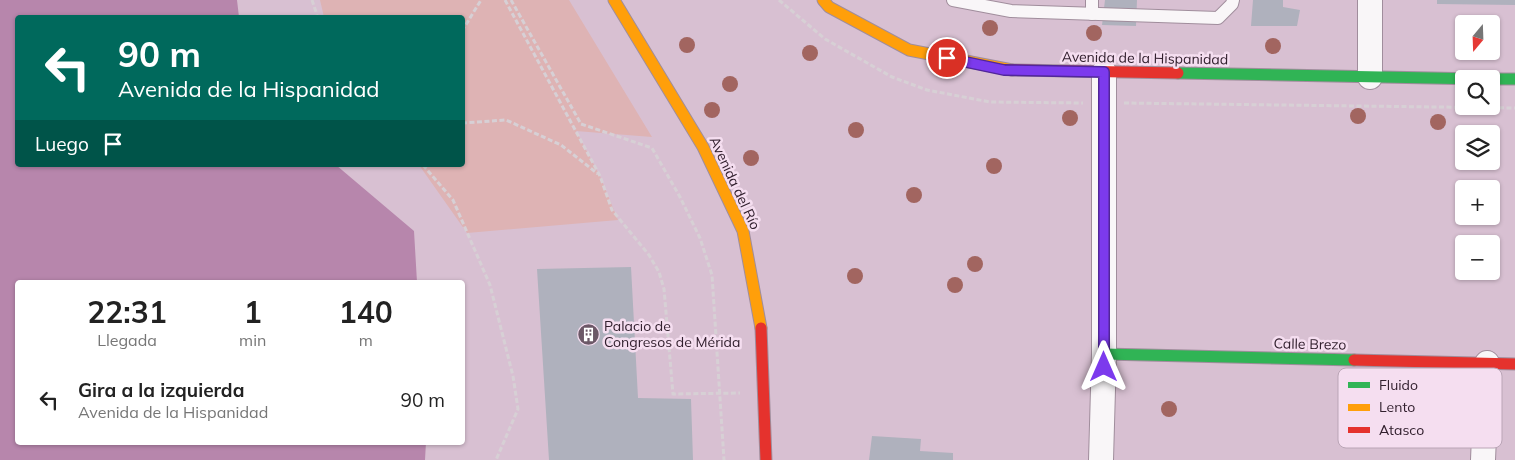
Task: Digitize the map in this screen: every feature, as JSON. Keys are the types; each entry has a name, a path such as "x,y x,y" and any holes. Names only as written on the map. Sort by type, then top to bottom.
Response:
{"street":[{"name":"Avenida del Río","path":"614,0 703,147 743,231 761,326 766,460"},
{"name":"Avenida de la Hispanidad","path":"823,0 829,7 909,50 1004,70 1455,79"},
{"path":"1370,0 1370,77"},
{"path":"1101,460 1104,354 1104,72"},
{"path":"1500,79 1515,79"},
{"name":"Calle Brezo","path":"1104,354 1515,364"},
{"path":"1487,363 1487,368"}],"lane":[{"path":"953,0 1012,11 1218,18 1232,4 1233,0"},
{"path":"1092,0 1092,14"}],"path":[{"path":"312,0 317,15"},
{"path":"465,26 481,0"},
{"path":"504,0 600,176 612,210 650,256 659,272 664,289 673,394 764,393"},
{"path":"511,0 581,124 652,148 680,197 700,238 712,275 724,460"},
{"path":"779,0 826,39"},
{"path":"465,123 506,120 561,145 600,176"},
{"path":"426,167 453,200 490,285 513,376 518,409 496,460"}],"shaded area":[{"path":"0,0 237,0 239,15 15,15 15,167 338,167 414,231 417,280 15,280 15,445 426,445 425,460 0,460"},
{"path":"320,0 569,0 652,137 576,131 600,176 618,220 467,233 420,167 465,167 465,15 324,15"}],"building":[{"path":"1105,0 1137,0 1136,26 1102,25"},
{"path":"1253,0 1283,0 1283,7 1300,10 1297,26 1251,26"},
{"path":"1437,0 1515,0 1515,5 1437,4"},
{"name":"Palacio de Congresos de Mérida","path":"631,267 638,398 691,399 693,460 549,460 537,269"},
{"path":"872,436 921,439 920,451 953,453 953,460 869,460"}],"traffic: fast":[{"path":"1178,73 1455,78"},
{"path":"1500,79 1515,79"},
{"path":"1104,354 1354,360"}],"traffic: slow":[{"path":"614,0 703,147 743,231 761,328"},
{"path":"823,0 829,7 909,50 1012,70"}],"traffic: jam":[{"path":"1012,70 1178,73"},
{"path":"761,328 766,460"},
{"path":"1354,360 1515,364"}],"place":[{"name":"Palacio de Congresos de Mérida","path":"588,334"}],"route":[{"path":"947,58 1004,70 1104,72 1104,367"}]}
